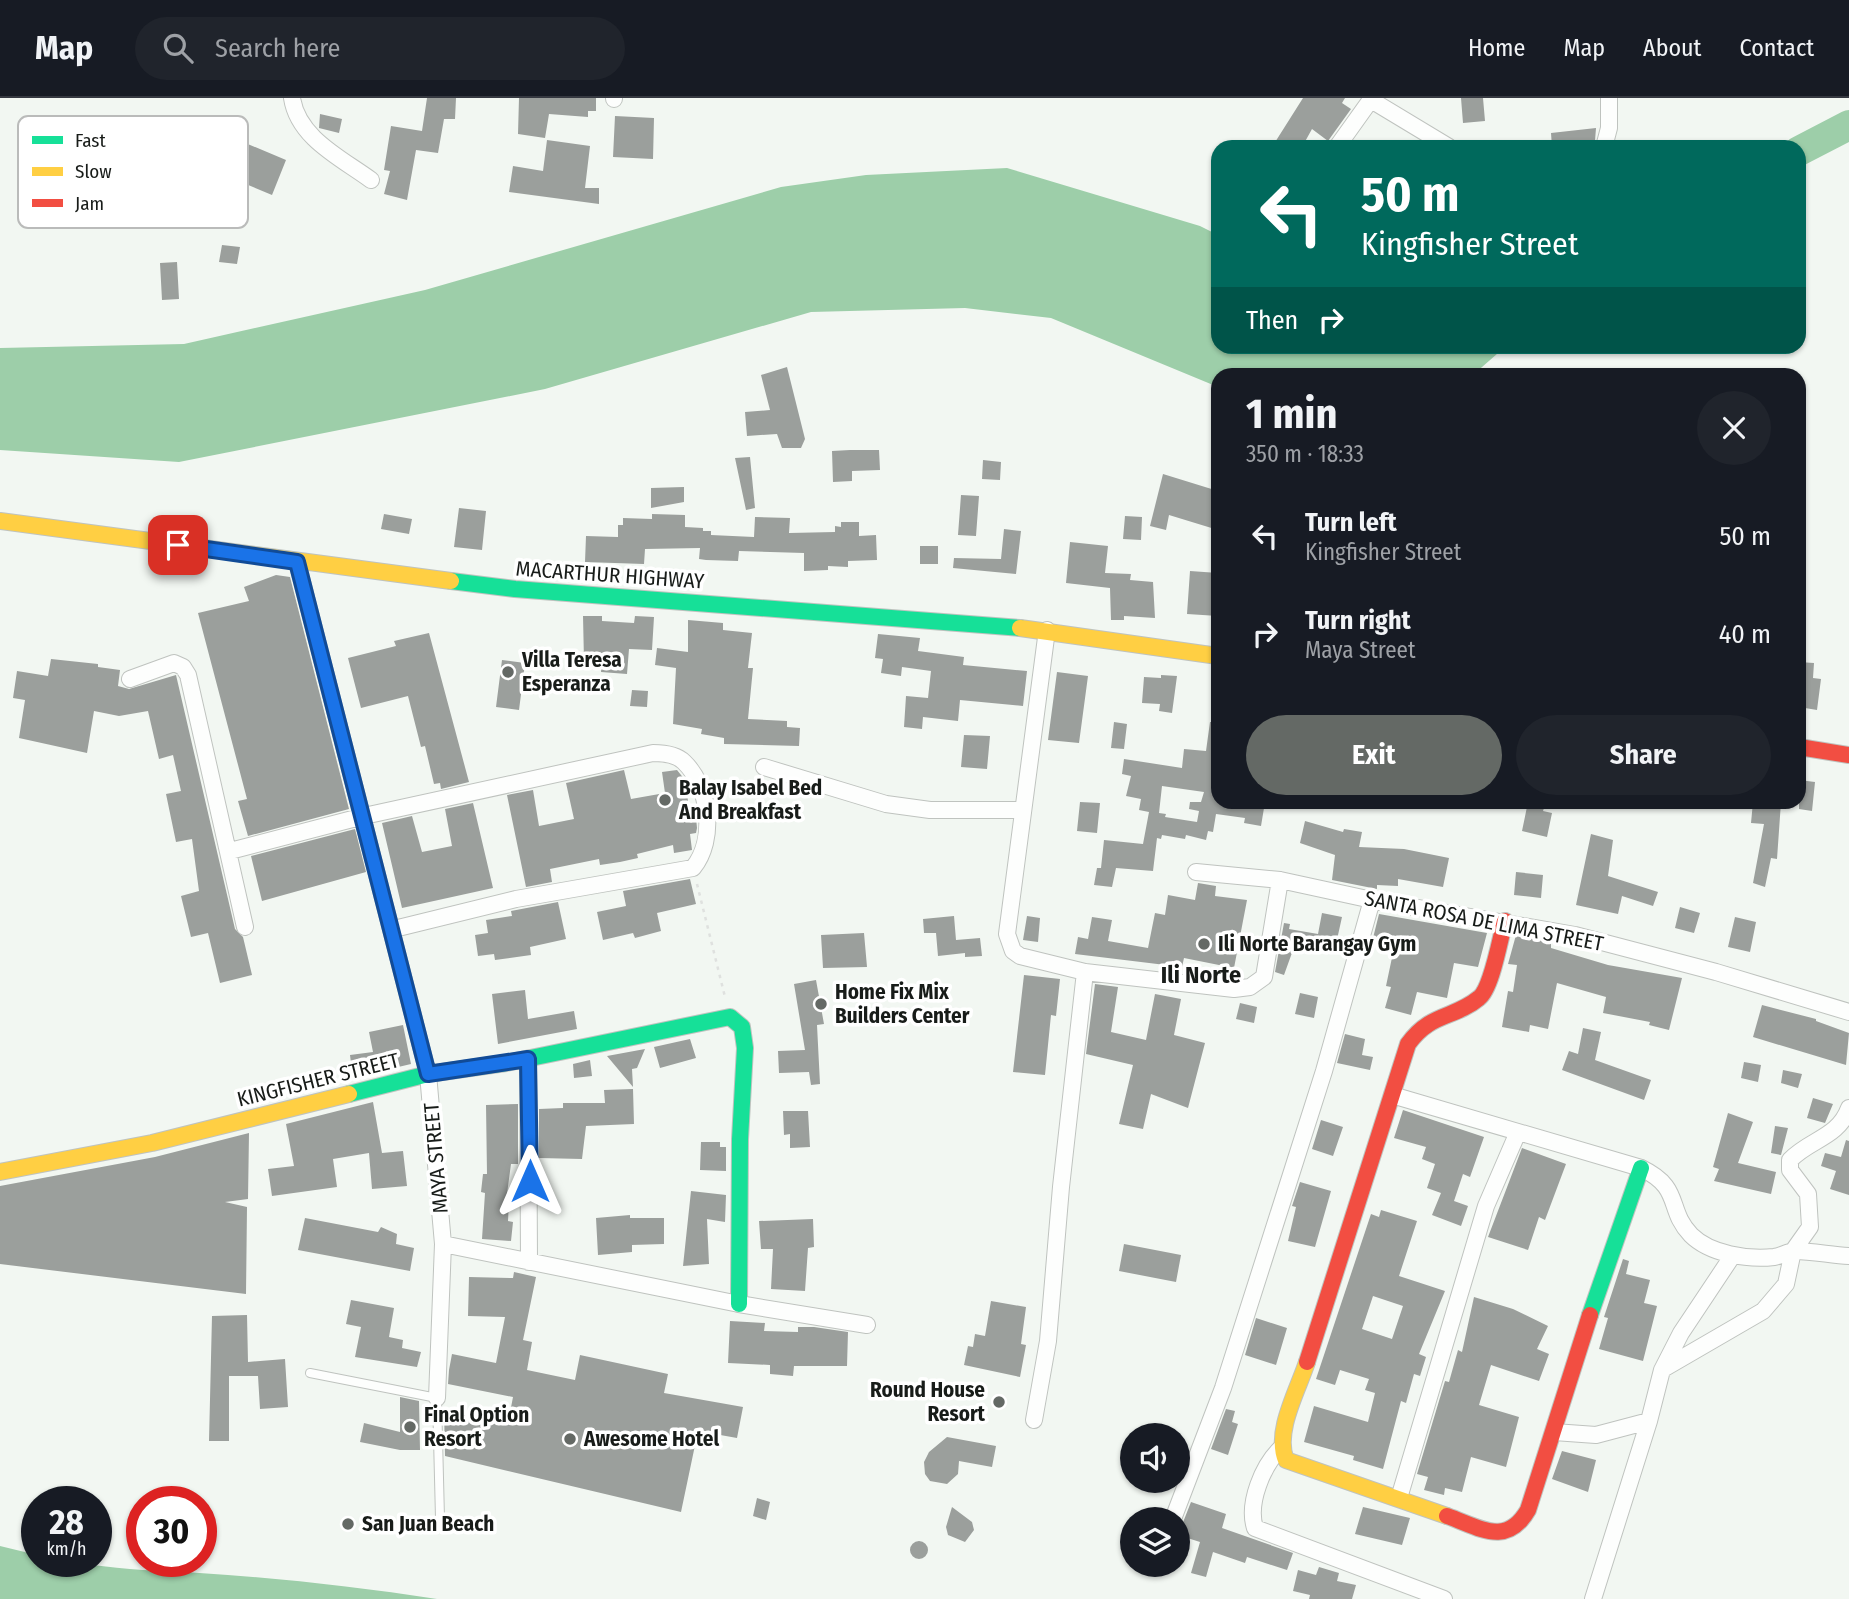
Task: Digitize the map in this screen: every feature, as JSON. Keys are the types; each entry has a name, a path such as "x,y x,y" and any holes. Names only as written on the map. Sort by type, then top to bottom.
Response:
{"main road":[{"name":"MACARTHUR HIGHWAY","path":"0,520 297,562 515,589 1046,630 1211,655"},
{"path":"1806,748 1849,755"},
{"path":"1505,921 1481,997 1420,1027 1408,1044 1361,1200 1317,1326 1281,1448 1286,1460 1496,1533 1519,1527 1528,1510 1620,1222 1641,1168"},
{"path":"730,1017 742,1027 745,1048 740,1139 739,1304"},
{"name":"KINGFISHER STREET","path":"0,1172 152,1143 428,1074 528,1059 730,1017"}],"street":[{"path":"292,98 294,112 302,127 371,180"},
{"path":"1606,140 1609,128 1609,98"},
{"path":"1342,140 1371,99 1438,140"},
{"name":"MAYA STREET","path":"297,562 394,929 428,1074 443,1244 437,1398"},
{"path":"1046,630 1007,934 1020,956 1085,972 1239,989 1250,987 1264,977 1280,880"},
{"path":"130,679 174,663 186,671 230,851 245,927"},
{"path":"230,851 364,816 653,753 667,754 683,761 692,773 708,821 706,849 693,868 516,899 394,929"},
{"path":"764,768 886,804 930,810 1022,810"},
{"name":"SANTA ROSA DE LIMA STREET","path":"1196,872 1280,880 1372,901 1505,921 1575,935 1703,968 1849,1012"},
{"path":"1178,1507 1227,1375 1328,1059 1372,901"},
{"path":"1034,1420 1048,1341 1061,1187 1085,972"},
{"path":"528,1059 529,1262"},
{"path":"1392,1095 1641,1168 1660,1177 1671,1190 1690,1234 1703,1244 1733,1255 1774,1257 1793,1251 1849,1256"},
{"path":"1662,1370 1763,1311 1786,1284 1793,1251 1810,1227 1808,1194 1790,1170 1790,1160 1798,1152 1835,1132 1849,1108"},
{"path":"1399,1498 1486,1206 1518,1132"},
{"path":"443,1244 739,1304 867,1325"},
{"path":"1593,1599 1649,1421 1662,1370 1681,1333 1733,1255"},
{"path":"1554,1432 1596,1435 1649,1421"},
{"path":"1281,1448 1265,1468 1251,1516 1255,1528 1444,1599"}],"lane":[{"path":"310,1373 437,1398"},
{"name":"MAYA STREET","path":"437,1398 440,1518"}],"path":[{"path":"693,868 730,1017"}],"shaded area":[{"path":"1007,168 1211,232 1211,354 1497,354 1481,368 1211,368 1211,384 1051,318 965,308 811,312 545,389 179,462 0,450 0,348 184,344 425,290 781,187 866,175"},
{"path":"0,1546 21,1551 21,1577 112,1577 112,1567 126,1569 126,1577 217,1577 217,1574 290,1580 437,1599 0,1599"}],"building":[{"path":"427,98 456,98 455,119 444,119 438,153 416,150 407,200 384,194 390,171 384,170 391,126 422,131"},
{"path":"519,98 596,98 596,111 588,111 588,117 549,114 545,138 518,134"},
{"path":"1303,98 1345,98 1342,103 1351,109 1329,140 1312,129 1306,140 1276,140"},
{"path":"1461,98 1483,98 1485,121 1463,123"},
{"path":"320,114 342,119 339,133 319,128"},
{"path":"615,116 654,118 653,159 613,157"},
{"path":"1596,128 1595,140 1552,140 1551,133"},
{"path":"547,140 590,146 585,188 599,188 599,204 509,192 513,166 543,171"},
{"path":"248,144 286,160 272,195 248,185"},
{"path":"222,245 240,247 237,264 219,262"},
{"path":"177,262 179,299 162,300 160,263"},
{"path":"787,367 805,439 801,448 782,448 777,434 747,436 745,412 770,410 761,375"},
{"path":"879,450 880,470 852,471 852,481 833,482 832,451"},
{"path":"750,457 755,508 746,510 735,458"},
{"path":"983,460 1001,462 1000,480 982,479"},
{"path":"1163,474 1211,489 1211,528 1169,515 1166,530 1150,526"},
{"path":"684,487 684,502 651,508 651,488"},
{"path":"961,495 979,496 976,536 958,535"},
{"path":"459,508 486,511 482,550 454,547"},
{"path":"384,514 412,519 409,534 381,529"},
{"path":"652,514 685,515 685,527 703,528 703,531 711,531 711,535 754,537 755,517 790,518 789,533 835,532 835,526 841,527 841,522 859,522 859,536 876,535 877,560 848,561 848,567 828,566 828,570 804,571 804,553 739,551 738,561 706,560 699,559 700,548 645,549 644,564 585,562 586,536 618,537 618,525 623,525 623,518 652,519"},
{"path":"1125,516 1142,517 1141,540 1123,539"},
{"path":"1004,529 1021,531 1016,574 953,568 954,558 1001,559"},
{"path":"1070,542 1108,546 1105,573 1131,574 1130,580 1153,582 1155,618 1124,616 1124,620 1111,620 1110,588 1066,583"},
{"path":"920,546 938,546 938,564 920,564"},
{"path":"1190,571 1211,572 1211,616 1187,614"},
{"path":"276,575 290,577 349,809 248,836 238,801 247,799 198,613 249,601 244,587"},
{"path":"583,616 602,616 602,621 634,623 635,616 654,617 652,650 629,649 627,674 601,672 602,661 584,661"},
{"path":"688,620 723,623 723,630 752,633 748,668 753,668 748,719 787,721 787,727 800,728 799,746 724,744 724,738 701,734 702,729 673,724 676,668 655,665 657,648 688,652"},
{"path":"429,633 469,782 441,789 440,783 434,784 425,746 421,747 408,696 361,708 348,658 396,646 394,641"},
{"path":"878,634 920,638 918,651 964,657 963,665 1027,671 1023,706 960,700 958,721 923,717 922,729 904,727 906,696 928,698 931,671 902,667 901,676 881,673 883,659 875,658"},
{"path":"51,659 98,664 98,667 120,670 118,686 129,689 176,675 235,929 243,937 252,975 220,983 208,933 191,937 181,896 199,891 192,839 176,842 166,794 181,791 173,755 159,759 148,711 119,716 94,711 87,753 19,738 25,700 13,698 17,671 48,676"},
{"path":"502,660 525,663 519,710 496,707"},
{"path":"1806,662 1814,663 1813,678 1821,679 1817,710 1806,708"},
{"path":"1057,672 1088,676 1079,743 1048,740"},
{"path":"1161,675 1177,676 1172,713 1159,711 1160,704 1142,703 1144,677 1161,678"},
{"path":"632,690 648,691 647,707 630,706"},
{"path":"1114,722 1127,724 1124,749 1111,748"},
{"path":"1211,722 1211,809 1264,809 1261,826 1244,823 1245,818 1216,814 1213,832 1208,831 1206,840 1186,835 1185,839 1162,835 1161,839 1157,838 1153,871 1116,868 1112,887 1094,885 1097,868 1101,868 1104,840 1143,844 1149,812 1139,810 1141,799 1126,796 1131,776 1122,774 1124,759 1182,768 1184,749 1206,751","holes":["1162,786 1204,792 1201,802 1190,802 1189,809 1199,811 1197,822 1165,817 1166,814 1159,813"]},
{"path":"964,735 990,736 987,769 961,767"},
{"path":"624,770 631,799 665,793 662,772 677,770 685,780 689,808 695,807 697,828 696,833 690,834 692,850 674,853 673,845 637,854 638,858 620,862 600,865 599,859 550,869 552,882 526,887 507,795 533,790 539,826 574,819 566,783"},
{"path":"1806,781 1815,782 1812,811 1799,809 1806,809"},
{"path":"1080,802 1100,803 1097,833 1077,831"},
{"path":"473,803 493,888 402,908 382,823 412,816 422,852 452,846 445,809"},
{"path":"1527,809 1544,809 1552,813 1547,837 1522,831"},
{"path":"1752,809 1781,809 1777,859 1771,858 1765,887 1753,883 1764,824 1751,823"},
{"path":"1305,821 1343,832 1344,829 1362,832 1359,847 1404,849 1449,858 1443,887 1398,879 1398,886 1377,885 1377,889 1332,880 1335,855 1300,843"},
{"path":"355,829 366,872 262,901 251,856"},
{"path":"1591,834 1613,840 1608,876 1658,892 1653,906 1622,896 1618,914 1576,905"},
{"path":"1516,872 1543,875 1541,898 1514,895"},
{"path":"690,879 696,904 657,913 661,931 635,938 633,933 603,940 597,912 626,906 623,891"},
{"path":"1198,883 1216,886 1215,896 1247,900 1234,968 1184,958 1182,967 1075,954 1078,937 1088,939 1092,917 1112,920 1108,941 1148,948 1155,913 1165,915 1168,895 1195,900"},
{"path":"558,902 566,939 530,947 531,955 495,960 494,954 478,956 475,935 488,933 486,920 512,916 511,911"},
{"path":"1680,907 1700,913 1694,933 1675,928"},
{"path":"1322,913 1342,917 1334,953 1293,950 1284,975 1275,972 1284,923 1290,924 1289,929 1318,934"},
{"path":"1379,914 1487,933 1478,967 1454,963 1447,998 1417,992 1411,1015 1385,1008 1391,987 1386,986 1394,948 1372,942"},
{"path":"954,916 956,940 980,938 982,956 965,957 965,953 938,956 936,933 924,933 923,919"},
{"path":"1027,916 1040,918 1038,942 1023,940"},
{"path":"1735,917 1756,922 1750,952 1728,947"},
{"path":"864,933 867,967 823,968 821,935"},
{"path":"1516,935 1551,942 1551,948 1608,965 1682,978 1669,1030 1649,1025 1650,1022 1603,1013 1606,997 1557,983 1548,1029 1530,1025 1529,1032 1502,1027 1508,991 1513,992 1517,965 1508,964"},
{"path":"1024,975 1060,979 1056,1016 1051,1015 1045,1075 1013,1072"},
{"path":"816,980 824,1024 817,1025 820,1084 811,1085 809,1072 779,1073 778,1051 805,1050 794,984"},
{"path":"1095,984 1118,987 1111,1032 1146,1040 1155,994 1181,999 1174,1035 1205,1043 1188,1108 1151,1094 1143,1129 1119,1124 1133,1065 1086,1054"},
{"path":"525,990 528,1019 574,1011 577,1029 498,1044 492,994"},
{"path":"1300,993 1318,997 1314,1018 1295,1014"},
{"path":"1240,1003 1257,1007 1254,1023 1236,1019"},
{"path":"1762,1005 1816,1019 1849,1033 1846,1065 1753,1037"},
{"path":"403,1025 411,1064 377,1072 376,1068 352,1071 350,1055 373,1052 369,1032"},
{"path":"1583,1028 1601,1032 1595,1060 1651,1080 1644,1100 1562,1070 1569,1051 1578,1054"},
{"path":"1345,1034 1365,1039 1362,1055 1373,1057 1370,1070 1337,1063"},
{"path":"690,1039 696,1058 660,1068 654,1047"},
{"path":"645,1049 637,1068 632,1069 633,1087 607,1056"},
{"path":"590,1060 592,1076 574,1078 573,1064"},
{"path":"1744,1062 1761,1065 1758,1082 1741,1078"},
{"path":"1783,1070 1802,1074 1798,1088 1781,1083"},
{"path":"633,1089 634,1124 586,1126 582,1159 539,1158 539,1109 563,1108 563,1103 605,1103 604,1090"},
{"path":"1813,1098 1833,1104 1825,1123 1807,1118"},
{"path":"373,1102 382,1153 403,1151 407,1186 372,1189 369,1153 333,1159 337,1187 272,1196 268,1169 294,1166 286,1124"},
{"path":"518,1104 518,1164 511,1164 506,1201 509,1201 508,1221 513,1222 511,1241 482,1239 485,1193 481,1192 483,1174 487,1174 486,1105"},
{"path":"1403,1110 1484,1137 1470,1177 1463,1174 1454,1201 1468,1206 1461,1226 1432,1215 1441,1193 1427,1188 1435,1164 1422,1159 1426,1147 1394,1138"},
{"path":"783,1111 808,1111 810,1147 790,1148 790,1134 784,1135"},
{"path":"1728,1113 1753,1122 1738,1163 1776,1172 1771,1194 1714,1181 1719,1169 1713,1167"},
{"path":"1321,1120 1343,1127 1333,1156 1312,1149"},
{"path":"1775,1126 1788,1128 1781,1155 1771,1153"},
{"path":"249,1133 248,1199 225,1202 247,1207 246,1294 0,1264 0,1186 155,1157"},
{"path":"1846,1140 1849,1141 1849,1195 1830,1189 1836,1171 1821,1166 1825,1153 1841,1157"},
{"path":"701,1142 720,1142 720,1147 726,1147 726,1171 700,1170"},
{"path":"1522,1148 1566,1164 1545,1220 1539,1217 1528,1250 1488,1237"},
{"path":"1300,1182 1331,1191 1315,1247 1288,1241 1296,1207 1292,1206"},
{"path":"691,1191 726,1195 725,1222 707,1219 709,1264 683,1266"},
{"path":"1381,1210 1417,1221 1399,1276 1445,1291 1419,1354 1426,1357 1420,1376 1414,1374 1406,1403 1401,1401 1383,1469 1353,1460 1354,1456 1304,1442 1314,1406 1368,1422 1375,1393 1365,1390 1369,1379 1340,1370 1335,1385 1316,1379 1371,1214 1379,1217","holes":["1373,1296 1403,1306 1392,1339 1362,1329"]},
{"path":"630,1215 630,1218 664,1218 664,1244 632,1245 632,1252 598,1255 596,1218"},
{"path":"305,1218 378,1232 381,1227 397,1234 396,1244 414,1248 410,1271 298,1250"},
{"path":"813,1219 814,1247 808,1248 805,1291 771,1289 773,1249 761,1249 759,1221"},
{"path":"1124,1244 1181,1255 1176,1282 1119,1271"},
{"path":"1623,1259 1629,1261 1626,1274 1650,1280 1644,1303 1657,1306 1643,1361 1599,1349 1608,1318 1604,1317"},
{"name":"Awesome Hotel","path":"514,1272 536,1277 523,1340 532,1342 527,1370 575,1380 580,1355 668,1374 664,1393 743,1407 737,1438 698,1431 681,1512 445,1456 444,1409 508,1423 513,1397 448,1384 452,1354 496,1363 505,1317 468,1316 469,1277 513,1278"},
{"path":"1474,1297 1513,1309 1548,1326 1537,1349 1549,1354 1539,1381 1491,1365 1479,1405 1519,1417 1506,1467 1471,1457 1462,1492 1445,1488 1444,1495 1424,1490 1428,1477 1417,1474 1445,1381 1449,1382 1458,1350 1462,1352"},
{"path":"351,1300 394,1308 389,1337 403,1340 402,1348 421,1352 417,1367 355,1357 361,1327 346,1324"},
{"path":"991,1301 1026,1307 1021,1344 1026,1345 1020,1377 964,1365 968,1346 973,1347 975,1334 985,1336"},
{"path":"247,1315 248,1362 285,1359 288,1407 260,1409 258,1376 229,1376 229,1441 209,1441 212,1316"},
{"path":"1256,1318 1287,1328 1276,1365 1245,1355"},
{"path":"730,1321 765,1323 764,1331 798,1332 798,1327 814,1327 848,1332 847,1366 794,1366 793,1376 770,1374 770,1365 728,1363"},
{"name":"Final Option Resort","path":"400,1397 419,1401 420,1450 400,1450 360,1442 364,1423 400,1432"},
{"path":"1226,1409 1235,1411 1232,1422 1238,1424 1228,1455 1211,1449"},
{"path":"947,1437 996,1446 992,1467 959,1461 958,1474 947,1484 930,1481 925,1474 924,1462 929,1452"},
{"path":"1562,1451 1596,1460 1588,1492 1552,1479"},
{"path":"757,1498 770,1502 766,1520 753,1516"},
{"path":"1191,1502 1226,1514 1222,1528 1293,1553 1287,1570 1247,1557 1245,1563 1213,1552 1206,1577 1191,1573 1200,1542 1190,1539"},
{"path":"952,1507 972,1522 974,1530 965,1542 948,1535 946,1527"},
{"path":"1363,1507 1410,1518 1402,1545 1355,1534"},
{"path":"919,1541 925,1544 928,1550 925,1556 919,1559 913,1556 910,1550 913,1544"},
{"path":"1319,1567 1339,1573 1337,1581 1356,1585 1352,1599 1309,1599 1310,1595 1293,1591 1298,1570 1316,1575"}],"waterway":[{"path":"1806,147 1849,125"}],"traffic: fast":[{"path":"451,581 515,589 1020,628"},
{"path":"349,1094 428,1074 506,1063 730,1017 742,1027 745,1048 740,1139 739,1304"},
{"path":"1590,1315 1641,1168"}],"traffic: slow":[{"path":"0,521 451,581"},
{"path":"1020,628 1211,655"},
{"path":"0,1172 152,1143 349,1094"},
{"path":"1307,1362 1285,1424 1283,1449 1286,1460 1447,1516"}],"traffic: jam":[{"path":"1806,748 1849,755"},
{"path":"1307,1362 1408,1044 1425,1026 1470,1005 1484,993 1492,974 1505,921"},
{"path":"1447,1516 1491,1531 1511,1529 1520,1522 1528,1510 1590,1315"}],"place":[{"name":"Villa Teresa Esperanza","path":"508,672"},
{"name":"Balay Isabel Bed And Breakfast","path":"665,800"},
{"name":"Ili Norte Barangay Gym","path":"1204,944"},
{"name":"Home Fix Mix Builders Center","path":"821,1004"},
{"name":"Round House Resort","path":"999,1402"},
{"name":"Final Option Resort","path":"410,1427"},
{"name":"Awesome Hotel","path":"570,1439"},
{"name":"San Juan Beach","path":"348,1524"}],"district":[{"name":"Ili Norte","path":"1201,975"}],"route":[{"path":"178,545 297,562 394,929 428,1074 528,1059 530,1181"}]}
